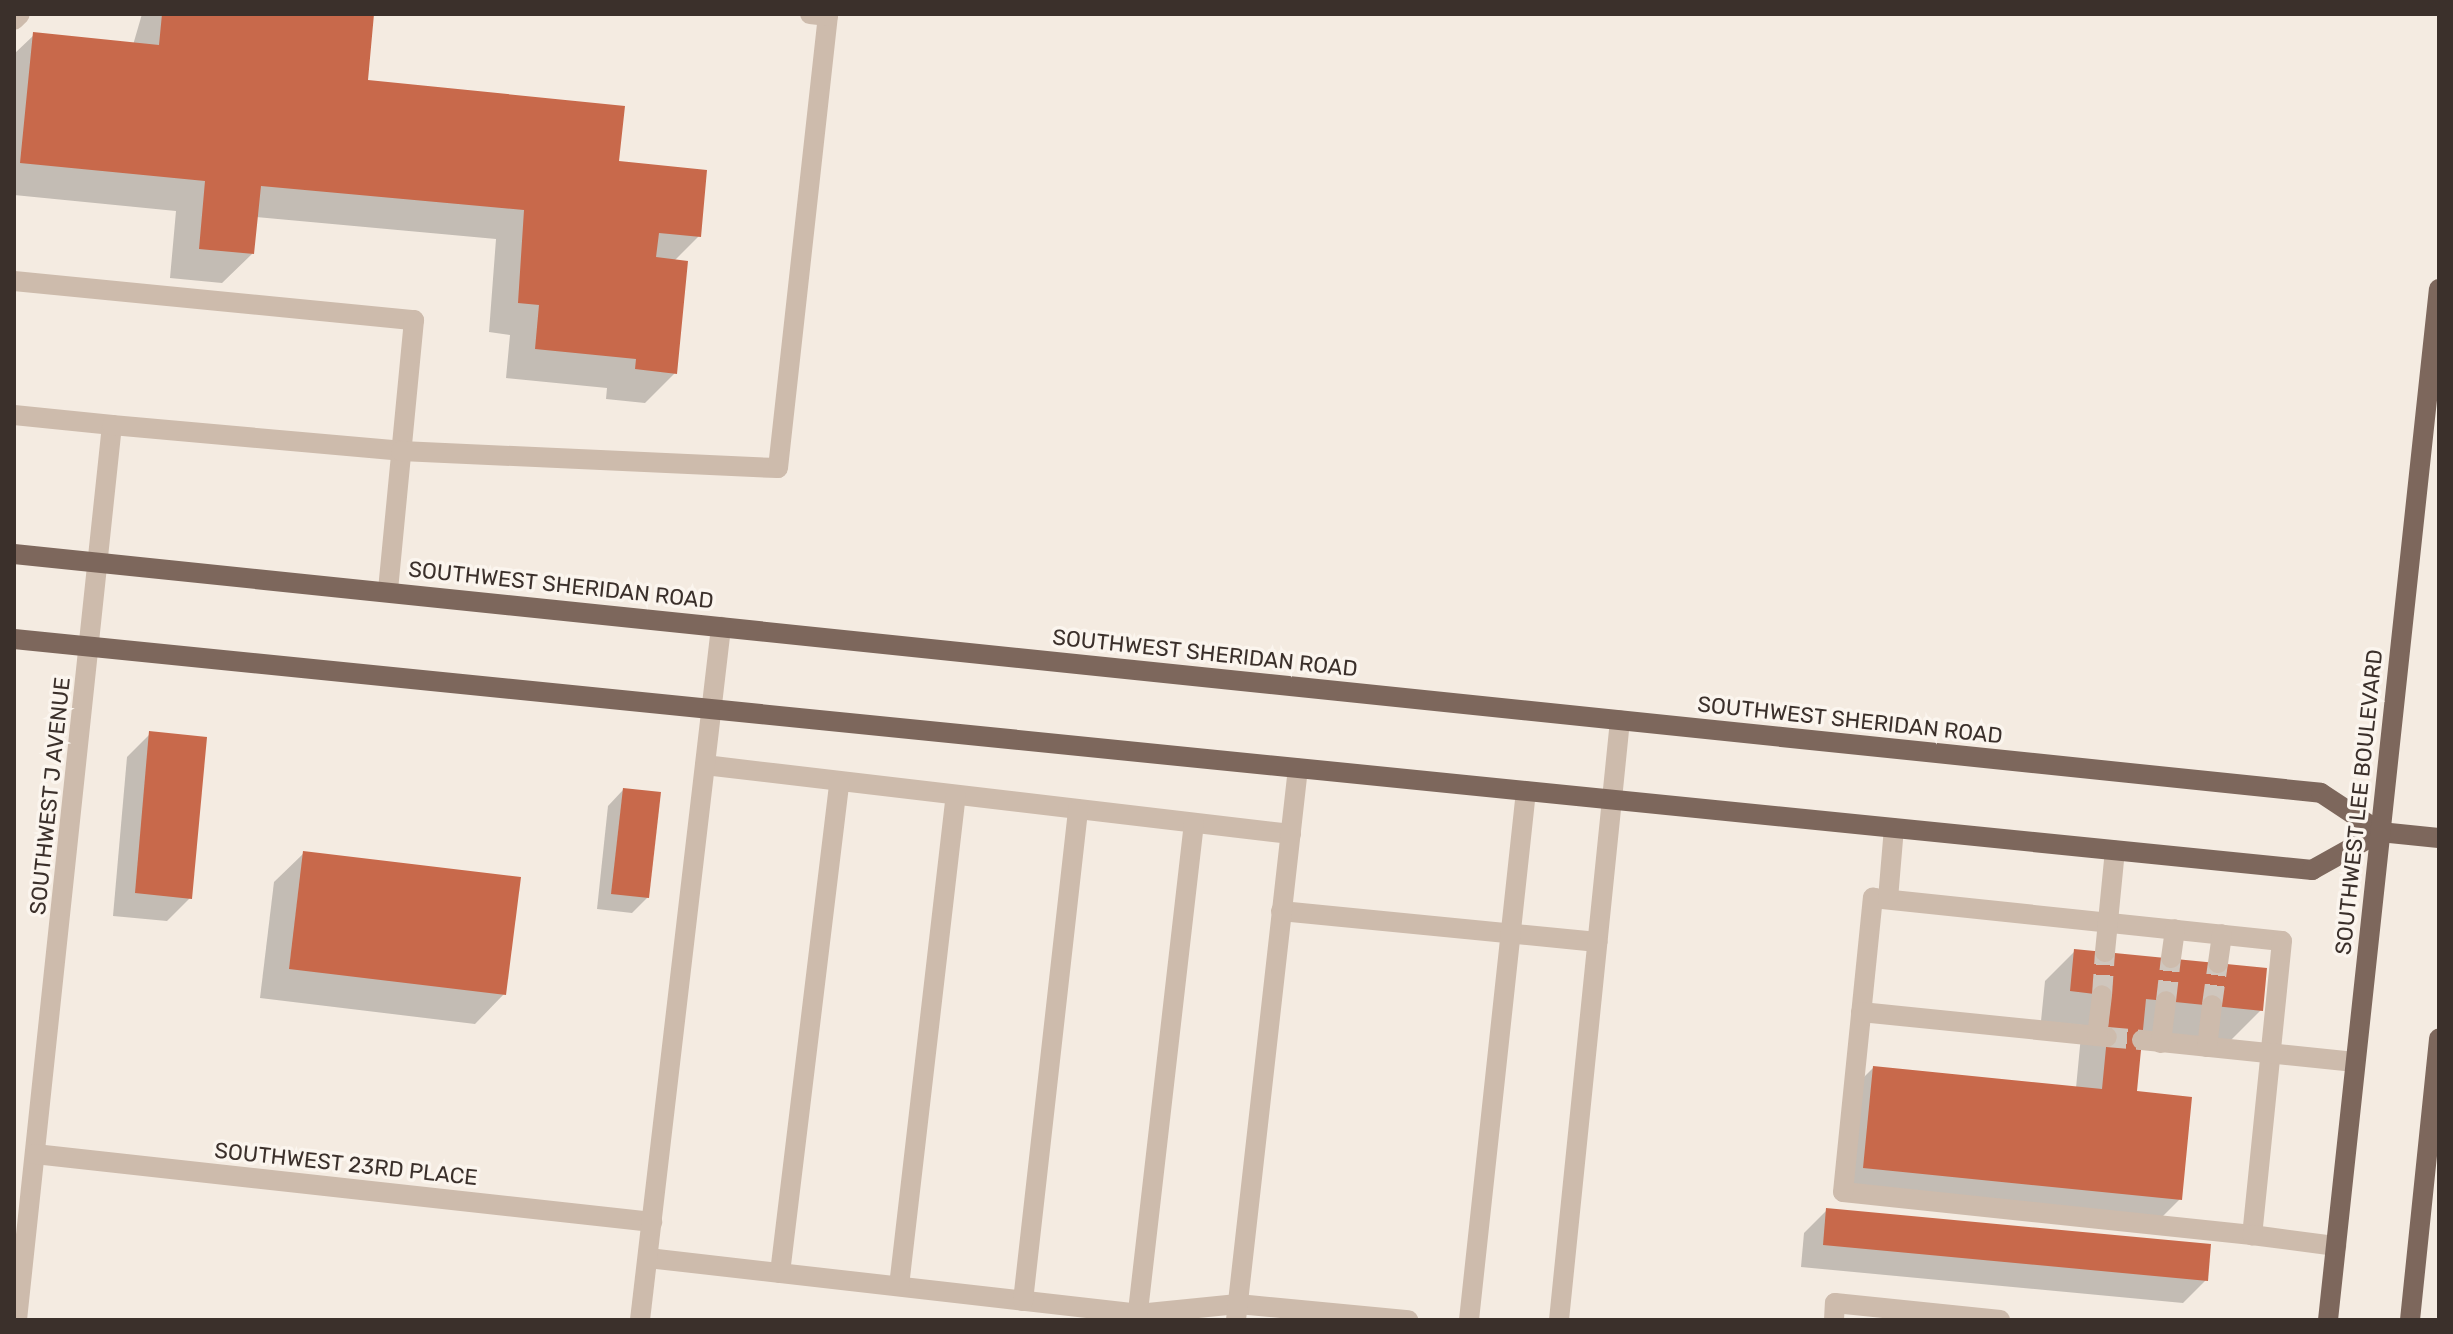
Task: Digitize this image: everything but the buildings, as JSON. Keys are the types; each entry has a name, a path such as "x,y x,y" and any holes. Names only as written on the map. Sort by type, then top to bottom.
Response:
{"main road":[{"name":"SOUTHWEST LEE BOULEVARD","path":"2328,1320 2439,289"},
{"name":"SOUTHWEST SHERIDAN ROAD","path":"14,554 388,590 2321,793 2380,832 2439,838"},
{"path":"14,639 2312,870 2380,832"},
{"path":"2410,1320 2433,1159 2438,1049"}],"street":[{"path":"14,20 20,14"},
{"path":"14,415 401,451 778,468 828,16 810,14"},
{"path":"14,281 414,320 388,590"},
{"name":"SOUTHWEST J AVENUE","path":"17,1320 112,425"},
{"path":"640,1320 721,627"},
{"path":"1559,1320 1620,720"},
{"path":"705,765 839,784 1291,834"},
{"path":"1237,1312 1298,768"},
{"path":"780,1273 839,784"},
{"path":"1469,1320 1526,791"},
{"path":"899,1286 956,796"},
{"path":"1023,1301 1078,809"},
{"path":"1138,1317 1194,823"},
{"path":"1888,899 1894,828"},
{"path":"2105,952 2115,850"},
{"path":"2252,1235 2282,941 1873,898 1843,1192 2336,1246"},
{"path":"1281,911 1597,942"},
{"path":"2171,958 2175,929"},
{"path":"2218,963 2222,934"},
{"path":"1861,1012 2102,1036 2102,995"},
{"path":"2166,1001 2151,1042 2355,1062"},
{"path":"2207,1047 2212,1005"},
{"name":"SOUTHWEST 23RD PLACE","path":"35,1154 652,1222"},
{"path":"648,1258 1138,1317 1237,1312 1408,1320"},
{"path":"1834,1320 1835,1303 2000,1320"}],"tunnel":[{"path":"2102,995 2105,952"},
{"path":"2166,1001 2171,958"},
{"path":"2212,1005 2218,963"},
{"path":"2107,1037 2142,1040"}]}
